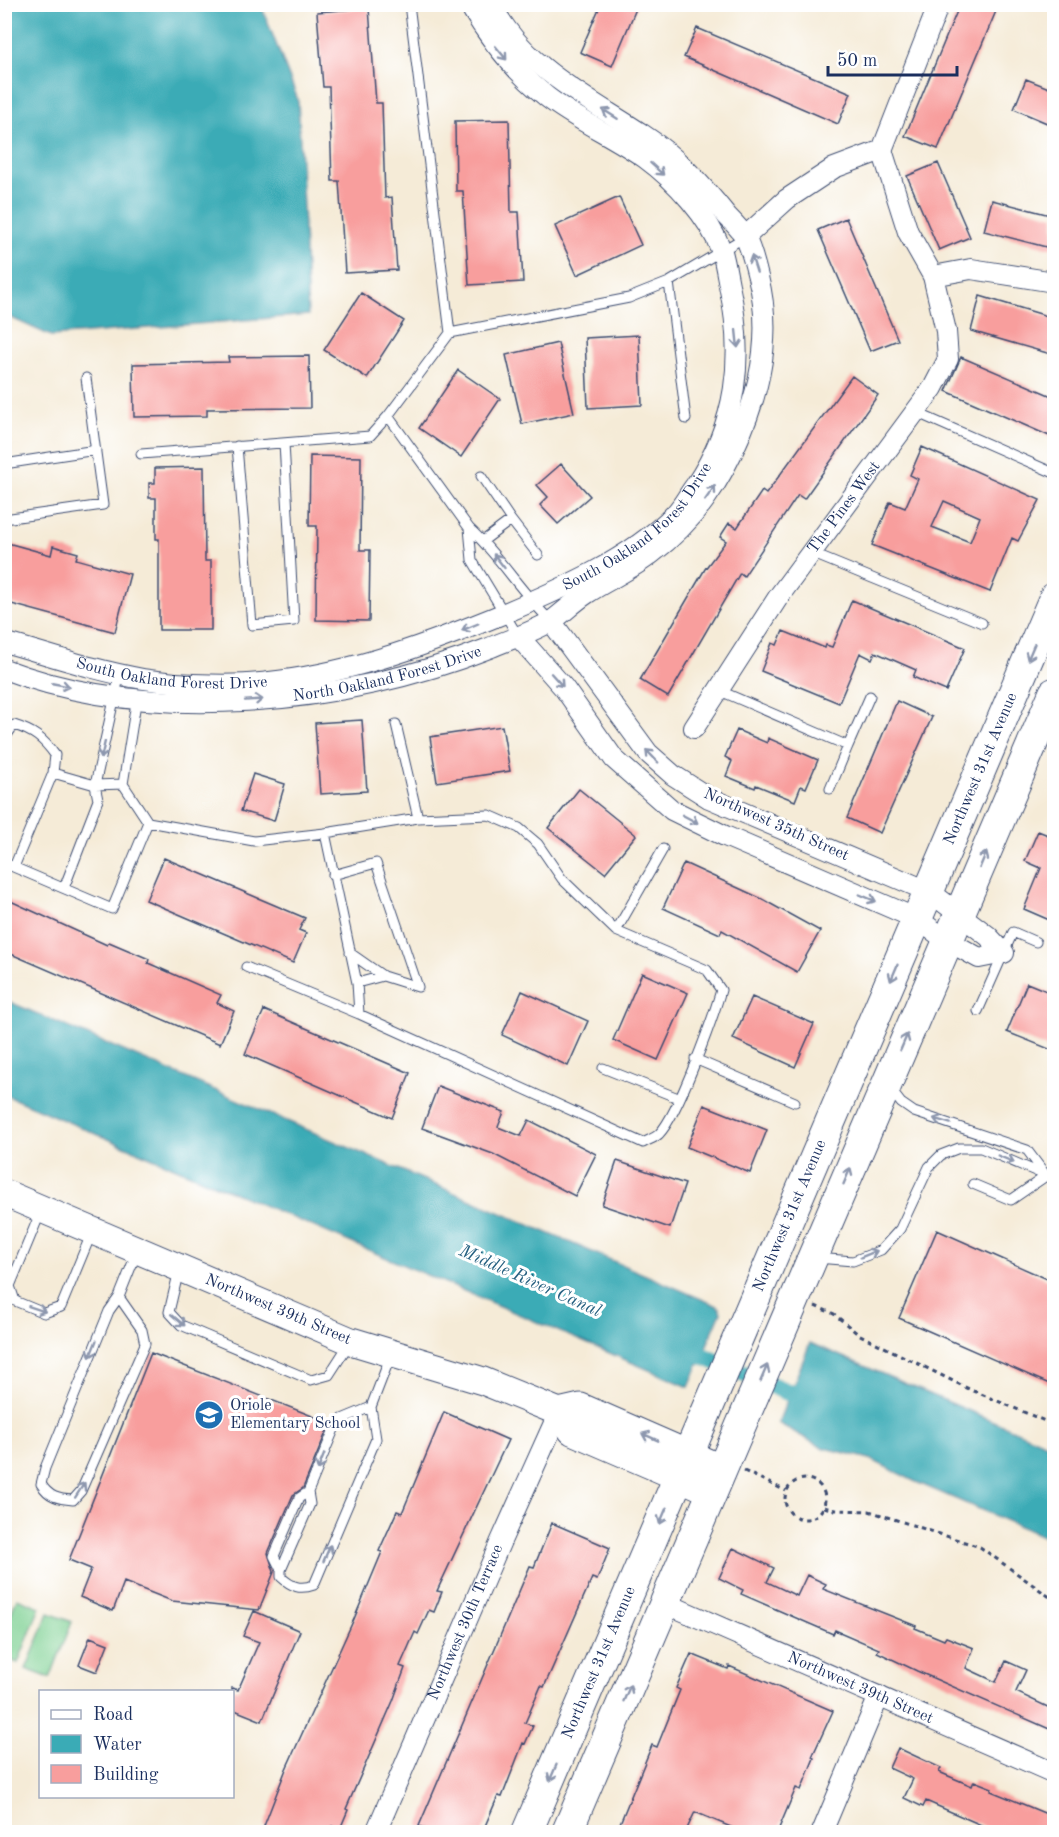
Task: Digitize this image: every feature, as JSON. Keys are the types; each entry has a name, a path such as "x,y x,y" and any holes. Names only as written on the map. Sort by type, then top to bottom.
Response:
{"main road":[{"name":"Northwest 31st Avenue","path":"527,1833 1054,598"},
{"path":"567,1833 1054,693"}],"street":[{"name":"South Oakland Forest Drive","path":"4,642 141,679 188,682 277,682 420,647 563,589 650,535 677,513 717,447 730,409 737,372 738,354 734,307 722,251 700,214 675,185 645,158 572,116 526,80 495,46 469,4"},
{"name":"South Oakland Forest Drive","path":"491,4 524,52 577,94 645,136 698,179 745,237 759,279 766,325 764,357 751,409 725,471 695,515 650,555 585,595 551,621"},
{"path":"745,237 787,199 834,168 882,150 939,4"},
{"name":"The Pines West","path":"694,728 779,596 933,388 948,359 946,331 933,276 908,232 882,150"},
{"path":"933,276 971,268 1054,282"},
{"name":"North Oakland Forest Drive","path":"4,669 30,679 116,696 238,702 310,695 402,677 518,636 551,621"},
{"name":"Northwest 35th Street","path":"551,621 648,753 673,775 709,798 930,892 988,936 1004,953"},
{"path":"518,636 564,688 614,759 672,810 725,836 917,919 948,941 980,958 1004,953"},
{"name":"Northwest 39th Street","path":"4,1193 351,1341 483,1381 559,1412 582,1407 684,1466 720,1474"},
{"name":"Northwest 30th Terrace","path":"376,1833 559,1412"},
{"name":"Northwest 39th Street","path":"665,1603 1054,1773"},
{"path":"822,1833 879,1696"}],"lane":[{"path":"409,4 450,333"},
{"path":"141,454 370,436 388,416 450,333 629,298 669,282 745,237"},
{"path":"669,282 686,420"},
{"path":"4,519 103,505 86,378"},
{"path":"915,412 1054,472"},
{"path":"388,416 469,528 483,541 531,602 551,621"},
{"path":"237,447 252,625 294,621 284,442"},
{"path":"4,464 96,450"},
{"path":"481,476 538,555"},
{"path":"483,541 511,520"},
{"path":"469,528 472,560 518,636"},
{"path":"811,553 982,623"},
{"path":"64,888 98,800 95,785 120,673"},
{"path":"141,679 123,784 148,822 254,841 325,833 418,818 489,815 519,828 538,844 562,879 616,931 707,970 721,990 678,1098 658,1135 643,1143 359,1014 246,967"},
{"path":"718,690 848,746"},
{"path":"830,789 870,696"},
{"path":"396,724 418,818"},
{"path":"4,739 14,725 44,739 55,754 53,773 14,867"},
{"path":"53,773 95,785 123,784"},
{"path":"4,863 112,909 148,822"},
{"path":"325,833 357,983 359,1014"},
{"path":"616,931 663,849"},
{"path":"333,875 376,864 418,987 383,976 350,953"},
{"path":"978,1011 1013,932 1036,942"},
{"path":"357,983 383,976"},
{"path":"694,1059 795,1102"},
{"path":"603,1068 678,1098"},
{"path":"887,1083 893,1094 914,1112 992,1136 1027,1150 1050,1178"},
{"path":"812,1258 853,1261 881,1250 900,1229 929,1167 941,1155 959,1148 981,1148 1050,1178"},
{"path":"973,1184 1011,1200 1050,1178"},
{"path":"42,1209 10,1286 15,1301 44,1313 61,1307 92,1230"},
{"path":"119,1297 142,1330 145,1344 81,1491 73,1500 59,1499 47,1492 41,1484 45,1468 109,1311 119,1297 137,1250"},
{"path":"180,1267 169,1312 181,1325 192,1330 311,1380 329,1376 351,1341"},
{"path":"371,1407 342,1419 334,1427 308,1492 299,1498 274,1556 281,1570 281,1577 291,1586 304,1588 314,1585 376,1439 371,1407 392,1353"}],"path":[{"path":"796,1297 834,1314 858,1334 967,1388 1054,1425"},
{"path":"720,1474 786,1491"},
{"path":"810,1479 816,1482 825,1493 824,1507 816,1517 797,1518 785,1504 786,1491 796,1481 810,1479"},
{"path":"824,1507 835,1510 869,1511 980,1547 1054,1600"}],"green space":[{"path":"17,1598 40,1607 18,1663 4,1658 5,1629"},
{"path":"49,1613 72,1622 50,1678 26,1669"}],"water":[{"path":"5,4 261,5 298,100 308,315 51,336 5,315"},
{"path":"5,1000 718,1306 721,1312 689,1387 5,1095"},
{"path":"810,1343 1054,1447 1054,1541 916,1482 870,1459 821,1447 778,1423"}],"building":[{"path":"601,4 638,4 612,66 580,52"},
{"path":"960,4 999,4 938,149 905,136"},
{"path":"369,8 376,103 382,103 385,198 392,197 397,270 345,273 339,181 332,181 329,87 323,87 317,12"},
{"path":"697,28 851,93 838,124 684,57"},
{"path":"1026,79 1054,90 1054,126 1014,109"},
{"path":"509,120 511,212 519,212 523,282 469,285 463,191 456,191 455,121"},
{"path":"938,163 970,237 939,250 907,176"},
{"path":"619,197 641,245 577,275 555,226"},
{"path":"992,200 1054,216 1054,249 984,231"},
{"path":"846,218 898,340 870,351 818,230"},
{"path":"361,293 404,321 367,378 324,350"},
{"path":"980,296 1054,318 1054,355 971,331"},
{"path":"639,335 642,405 588,408 585,338"},
{"path":"558,343 574,413 522,424 506,355"},
{"path":"309,356 310,408 207,409 207,416 134,417 133,364 229,362 228,357"},
{"path":"961,357 1054,397 1054,438 946,391"},
{"path":"458,370 500,399 461,457 419,428"},
{"path":"852,376 878,395 804,499 798,495 744,576 740,573 668,697 640,680 705,569 726,541 720,537 729,523 737,528 762,491 766,494"},
{"path":"922,447 1040,500 1018,541 1012,538 990,592 872,545 890,502 905,508 918,479 910,475","holes":["944,501 980,517 970,542 932,527"]},
{"path":"310,456 361,457 360,550 370,550 369,621 316,620 317,526 309,526"},
{"path":"561,464 590,496 558,524 540,505 548,497 537,485"},
{"path":"204,467 205,561 211,561 211,630 159,630 159,539 156,539 156,498 149,498 149,483 155,483 155,468"},
{"path":"4,542 51,555 53,546 78,553 76,559 130,574 115,632 4,602"},
{"path":"852,600 965,648 946,691 913,677 916,670 875,652 872,659 860,653 839,703 761,671 772,643 777,645 783,631 825,648 826,645 832,647"},
{"path":"897,701 932,717 880,833 847,818"},
{"path":"362,720 367,791 320,794 315,723"},
{"path":"502,726 510,771 437,782 430,737"},
{"path":"737,730 767,743 768,738 818,760 806,788 801,786 795,801 726,776 732,761 725,757"},
{"path":"253,774 285,784 274,821 241,811"},
{"path":"579,789 636,835 605,873 548,828"},
{"path":"1038,831 1053,837 1054,835 1054,922 1024,909 1041,868 1025,861"},
{"path":"164,858 305,918 299,930 306,933 293,963 146,900"},
{"path":"684,863 760,898 820,931 797,972 722,930 720,934 663,908"},
{"path":"4,898 107,945 109,942 149,959 148,963 221,995 217,1003 234,1011 220,1044 4,951"},
{"path":"642,973 688,993 658,1060 613,1040"},
{"path":"1027,983 1054,994 1054,1051 1007,1032"},
{"path":"522,991 588,1021 568,1066 502,1035"},
{"path":"752,997 814,1024 795,1067 733,1039"},
{"path":"264,1010 410,1073 392,1118 245,1054"},
{"path":"438,1086 504,1112 498,1127 521,1136 529,1120 596,1154 575,1196 493,1154 422,1128"},
{"path":"704,1105 767,1130 750,1173 687,1147"},
{"path":"617,1161 685,1184 670,1228 602,1205"},
{"path":"937,1230 1054,1282 1054,1386 899,1318"},
{"name":"Oriole Elementary School","path":"151,1353 330,1423 303,1488 293,1495 268,1553 274,1572 259,1610 172,1601 124,1582 113,1611 80,1597 91,1569 69,1560"},
{"path":"444,1412 508,1440 437,1591 442,1592 434,1612 429,1610 418,1634 415,1632 400,1666 405,1668 393,1701 346,1809 348,1810 340,1829 333,1826 331,1833 281,1833 264,1826 286,1769 354,1619 382,1552 379,1551 397,1511 402,1513"},
{"path":"552,1523 610,1548 597,1580 592,1578 544,1687 541,1686 525,1723 533,1726 525,1744 523,1743 502,1797 498,1796 482,1833 434,1833 419,1826 530,1566 534,1567"},
{"path":"733,1548 774,1568 767,1582 797,1596 807,1575 826,1584 823,1589 916,1626 915,1628 944,1640 946,1637 974,1648 966,1668 996,1682 1006,1661 1026,1670 1016,1692 1054,1710 1054,1731 917,1671 877,1652 879,1649 835,1630 833,1634 741,1594 743,1590 719,1578"},
{"path":"254,1611 300,1631 262,1721 234,1710 234,1690 232,1688 238,1690 259,1642 243,1636"},
{"path":"90,1637 108,1644 97,1672 79,1665"},
{"path":"691,1654 728,1669 729,1666 833,1711 812,1757 814,1758 801,1790 796,1788 777,1833 745,1833 695,1812 685,1833 616,1833 652,1745 657,1747 680,1690 676,1688"},
{"path":"898,1748 941,1768 939,1772 972,1786 974,1781 992,1788 991,1791 1054,1817 1054,1833 986,1833 988,1828 926,1801 923,1807 904,1798 913,1779 889,1768"}],"waterway":[{"name":"Middle River Canal","path":"679,1346 811,1402"}],"place":[{"name":"Oriole Elementary School","path":"209,1415"}]}
